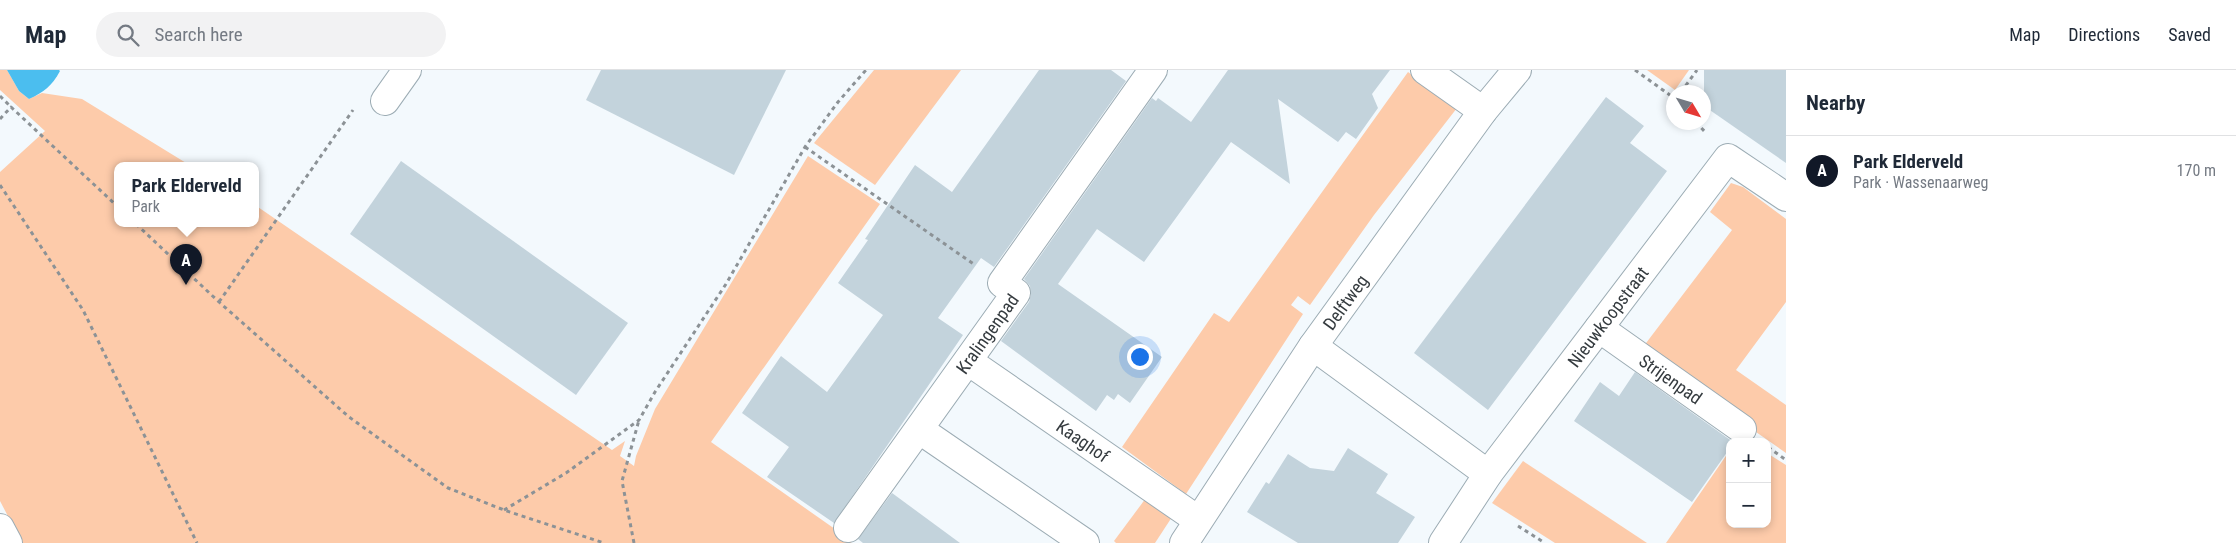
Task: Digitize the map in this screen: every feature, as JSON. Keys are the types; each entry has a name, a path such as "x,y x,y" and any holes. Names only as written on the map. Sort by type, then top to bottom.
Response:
{"street":[{"path":"385,101 407,70"},
{"name":"Kralingenpad","path":"848,528 920,430 1016,293 1002,283 1153,70"},
{"path":"1425,70 1483,111"},
{"name":"Delftweg","path":"1184,543 1313,346 1483,111 1517,70"},
{"name":"Nieuwkoopstraat","path":"1443,543 1488,474 1728,158 1786,197"},
{"name":"Strijenpad","path":"1599,328 1742,429"},
{"path":"1313,346 1488,474"},
{"name":"Kaaghof","path":"968,361 1198,520"},
{"path":"920,430 1085,543"},
{"path":"0,528 8,543"}],"path":[{"path":"634,543 622,481 639,420 655,392 726,284 806,147 838,102 866,70"},
{"path":"1635,70 1666,92"},
{"path":"1686,85 1697,70"},
{"path":"219,302 368,89 385,101"},
{"path":"0,96 114,203"},
{"path":"0,119 11,107"},
{"path":"806,147 1002,283"},
{"path":"0,185 83,310 197,543"},
{"path":"139,227 219,302 349,417 448,488 504,510 604,543"},
{"path":"504,510 566,473 639,420"},
{"path":"1771,450 1786,460"},
{"path":"1518,526 1545,543"}],"shaded area":[{"path":"0,70 7,70 19,91 29,99 42,93 82,99 184,162 114,162 114,227 259,227 259,208 612,450 625,441 620,456 634,466 636,456 655,409 808,156 880,204 711,442 852,541 851,543 22,543 0,501 0,172 45,131 0,90"},
{"path":"874,70 961,70 875,185 814,143"},
{"path":"1647,70 1689,70 1678,85 1668,85"},
{"path":"1408,72 1457,108 1374,215 1310,305 1298,296 1291,305 1303,314 1186,494 1122,447 1214,313 1229,322"},
{"path":"1731,183 1743,187 1786,219 1786,302 1736,370 1786,405 1786,453 1771,443 1771,438 1765,438 1640,351 1732,230 1710,212"},
{"path":"1726,456 1726,528 1771,528 1771,456 1786,465 1786,543 1666,543"},
{"path":"1523,461 1647,543 1555,543 1492,503"},
{"path":"1146,498 1172,517 1155,543 1116,543 1114,541"}],"water":[{"path":"7,70 60,71 47,88 29,99 19,91"}],"building":[{"path":"601,70 786,70 734,175 586,100"},
{"path":"1039,70 1111,70 1126,81 994,267 981,258 938,318 963,335 834,523 767,477 789,447 742,413 781,356 827,392 883,315 838,283 868,240 865,239 915,165 952,192"},
{"path":"1228,70 1390,70 1372,94 1378,108 1356,139 1346,132 1338,142 1278,99 1290,184 1231,142 1144,262 1097,229 1058,284 1162,357 1130,403 1118,394 1114,400 1107,395 1096,411 1001,341 1029,302 1031,295 1030,286 1024,279 1152,98 1156,101 1158,98 1191,122"},
{"path":"1704,70 1786,70 1786,163 1711,111 1711,85 1704,85"},
{"path":"1606,97 1644,126 1630,143 1667,171 1488,410 1414,353"},
{"path":"401,161 628,323 576,395 350,234"},
{"path":"1635,372 1727,438 1726,454 1692,502 1574,421 1600,382 1619,396"},
{"path":"1348,448 1388,474 1376,493 1415,517 1398,543 1298,543 1247,512 1266,482 1269,484 1288,454 1310,468 1334,471"},
{"path":"892,493 960,543 863,543 858,539"}],"place":[{"name":"Park Elderveld","path":"186,285"}]}
